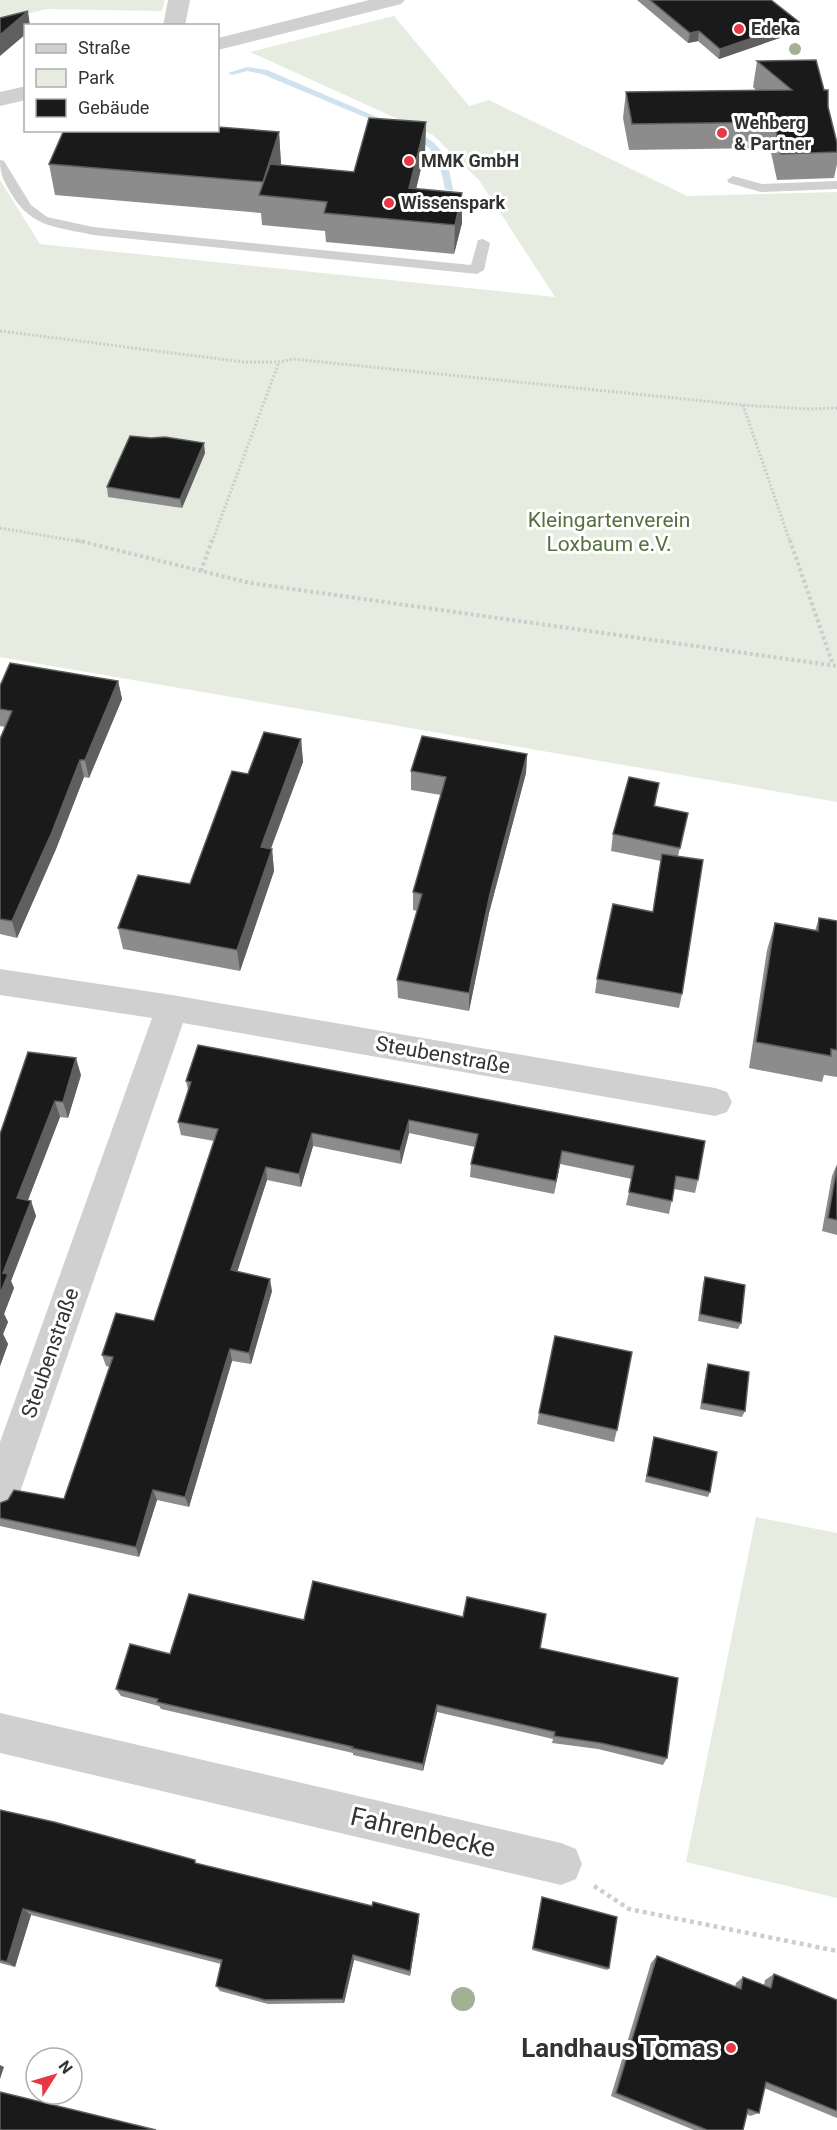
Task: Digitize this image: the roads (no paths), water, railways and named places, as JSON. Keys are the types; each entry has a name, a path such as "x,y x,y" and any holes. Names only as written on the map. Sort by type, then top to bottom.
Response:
{"street":[{"path":"174,24 179,0"},
{"path":"219,44 394,0"},
{"path":"0,99 24,93"},
{"name":"Steubenstraße","path":"0,982 172,1008 715,1102"},
{"name":"Steubenstraße","path":"0,1495 172,1008"},
{"name":"Fahrenbecke","path":"0,1733 561,1864"}],"lane":[{"path":"0,164 26,207 43,220 93,231 477,270 483,243"},
{"path":"733,180 761,188 837,185"}],"waterway":[{"path":"232,73 247,69 264,72 389,124"},
{"path":"411,133 436,148 443,161 449,189"}],"place":[{"name":"Edeka","path":"739,29"},
{"name":"Wehberg & Partner","path":"722,133"},
{"name":"MMK GmbH","path":"409,161"},
{"name":"Wissenspark","path":"389,203"},
{"name":"Landhaus Tomas","path":"731,2048"}],"park label":[{"name":"Kleingartenverein Loxbaum e.V.","path":"609,532"}]}
